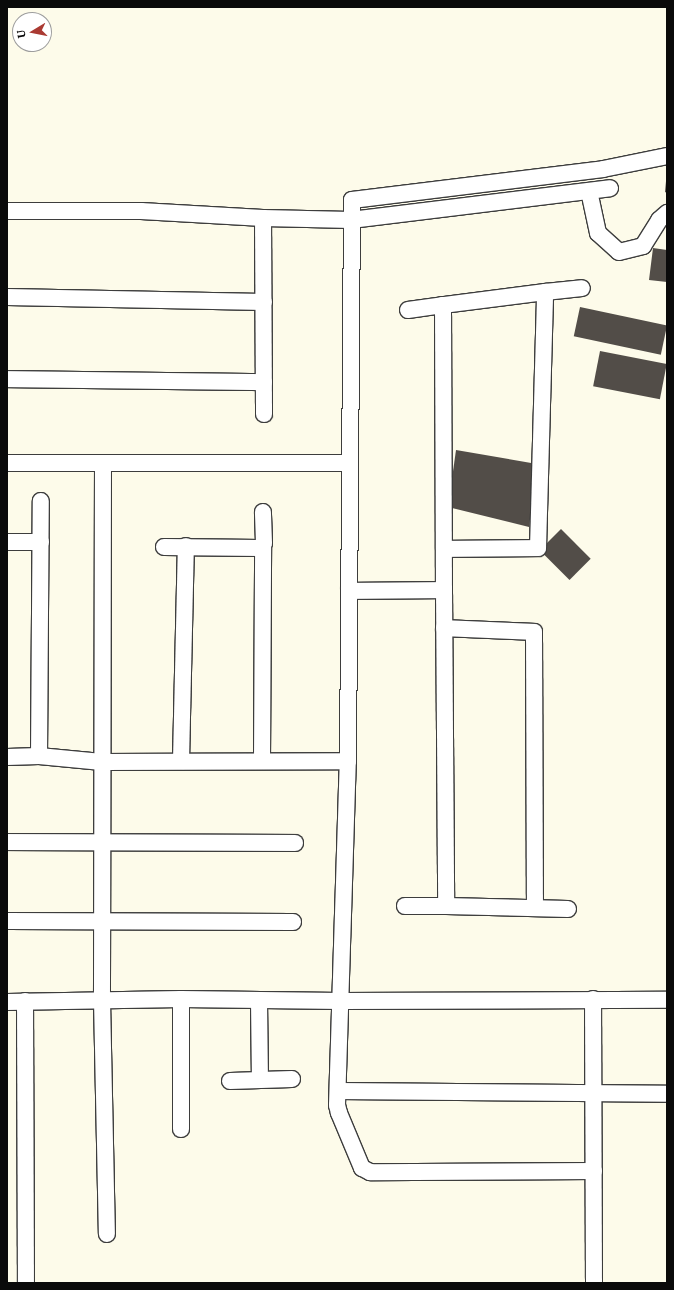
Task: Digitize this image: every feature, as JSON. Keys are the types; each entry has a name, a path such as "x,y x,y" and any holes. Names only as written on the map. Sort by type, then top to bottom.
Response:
{"street":[{"path":"594,1171 370,1172 362,1168 339,1113 338,1091 348,761 352,200 603,169 667,156"},
{"path":"515,200 526,179"},
{"path":"7,211 141,211 263,218 352,220 610,188"},
{"path":"589,191 598,233 619,252 643,246 659,220 667,213"},
{"path":"263,218 264,414"},
{"path":"408,310 582,288"},
{"path":"444,549 538,548 545,292"},
{"path":"7,297 264,302"},
{"path":"443,305 446,906"},
{"path":"7,379 264,382"},
{"path":"7,463 349,463"},
{"path":"103,463 102,1000 107,1234"},
{"path":"39,756 41,501"},
{"path":"262,761 263,512"},
{"path":"7,542 41,542"},
{"path":"164,547 186,546 260,548 263,545"},
{"path":"182,761 186,546"},
{"path":"349,591 444,590"},
{"path":"444,628 534,632 535,908"},
{"path":"7,756 39,756 102,762 348,761"},
{"path":"7,842 296,843"},
{"path":"405,906 568,908"},
{"path":"7,921 293,922"},
{"path":"181,999 181,1129"},
{"path":"7,1002 181,999 341,1001 593,999 667,1000"},
{"path":"593,999 594,1283"},
{"path":"258,1000 260,1079"},
{"path":"25,1002 26,1283"},
{"path":"230,1081 292,1079"},
{"path":"338,1091 593,1092 667,1094"}],"building":[{"path":"667,181 667,193 665,192"},
{"path":"653,248 667,250 667,282 649,280"},
{"path":"580,307 667,325 661,355 574,336"},
{"path":"600,351 667,364 660,399 593,386"},
{"path":"456,450 537,464 529,527 448,507"},
{"path":"561,529 591,559 569,580 540,550"}]}
